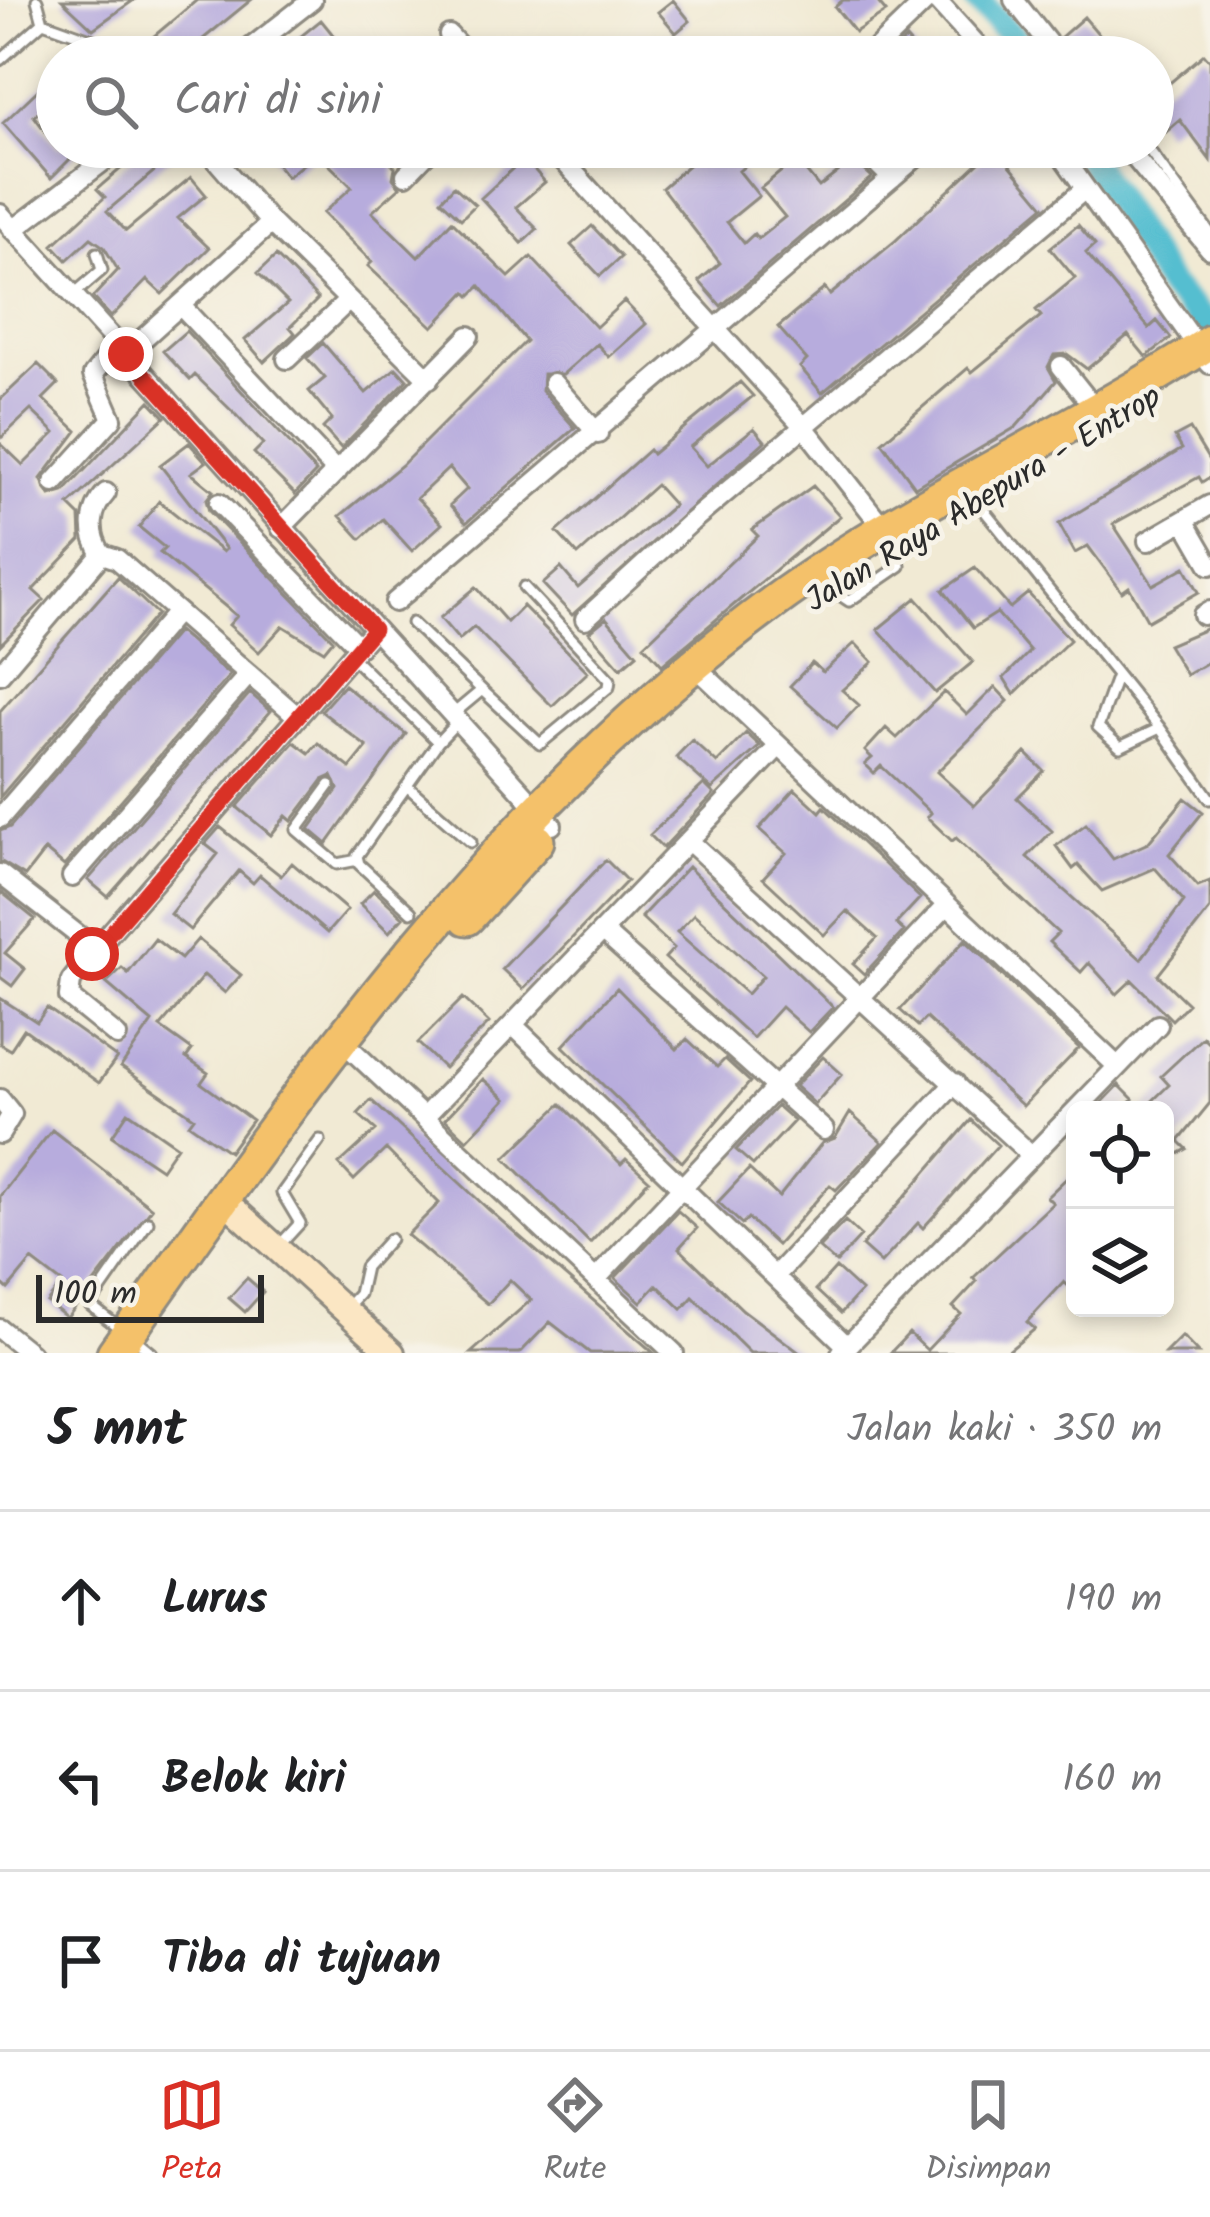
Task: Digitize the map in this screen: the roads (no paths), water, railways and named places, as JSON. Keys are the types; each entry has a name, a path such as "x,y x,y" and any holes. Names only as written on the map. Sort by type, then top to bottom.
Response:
{"highway":[{"path":"134,1348 336,1040 544,817 779,599 892,537 1096,410 1207,353"},
{"name":"Jalan Raya Abepura - Entrop","path":"702,672 831,590 892,537 976,500 1207,353"},
{"path":"134,1348 353,1051 544,817"}],"street":[{"path":"266,36 312,0"},
{"path":"891,36 931,0 967,36"},
{"path":"1014,0 1042,36"},
{"path":"90,168 7,222 544,817"},
{"path":"223,168 348,302 429,379"},
{"path":"406,175 413,168"},
{"path":"570,168 804,427 892,537"},
{"path":"882,168 892,178"},
{"path":"395,602 598,434 904,168"},
{"path":"1070,168 1207,353"},
{"path":"1143,168 1210,249"},
{"path":"585,620 1085,189"},
{"path":"54,483 112,419 93,375 271,223"},
{"path":"287,359 348,302"},
{"path":"180,305 337,472"},
{"path":"281,528 470,336"},
{"path":"1061,366 1096,410"},
{"path":"554,383 598,434"},
{"path":"102,554 92,521 95,505 106,493"},
{"path":"219,503 355,651"},
{"path":"1148,541 1210,505"},
{"path":"1184,520 1210,565"},
{"path":"102,554 117,559 297,716"},
{"path":"0,674 102,554"},
{"path":"0,818 177,612"},
{"path":"117,1036 69,997 71,981 374,629"},
{"path":"702,672 1116,1065"},
{"path":"72,878 249,674"},
{"path":"426,1115 778,747"},
{"path":"689,841 1030,1154"},
{"path":"0,874 96,949"},
{"path":"597,1278 947,905"},
{"path":"603,932 824,1130"},
{"path":"515,1027 776,1275 844,1350 1158,1025"},
{"path":"353,1051 674,1353"},
{"path":"776,1275 955,1083"},
{"path":"0,1100 12,1114 0,1134"},
{"path":"236,1211 345,1309 375,1347"},
{"path":"0,1329 30,1353"}],"lane":[{"path":"37,0 43,22"},
{"path":"43,22 82,36"},
{"path":"0,60 43,22"},
{"path":"1162,168 1210,233"},
{"path":"73,295 102,270 97,253"},
{"path":"976,500 1160,728 1210,799"},
{"path":"412,623 540,744 609,687 610,680 524,587"},
{"path":"355,651 438,742"},
{"path":"1117,675 1098,727 1120,747 1160,728"},
{"path":"331,785 298,830 337,864 358,860 455,718 482,690"},
{"path":"408,787 471,842"},
{"path":"358,860 411,912"},
{"path":"277,1248 300,1222 282,1193 320,1140"},
{"path":"134,1348 89,1305 148,1222"},
{"path":"345,1309 359,1294 364,1267 391,1239"}],"waterway":[{"path":"977,0 1012,36"},
{"path":"1095,168 1168,285 1210,328"}]}
